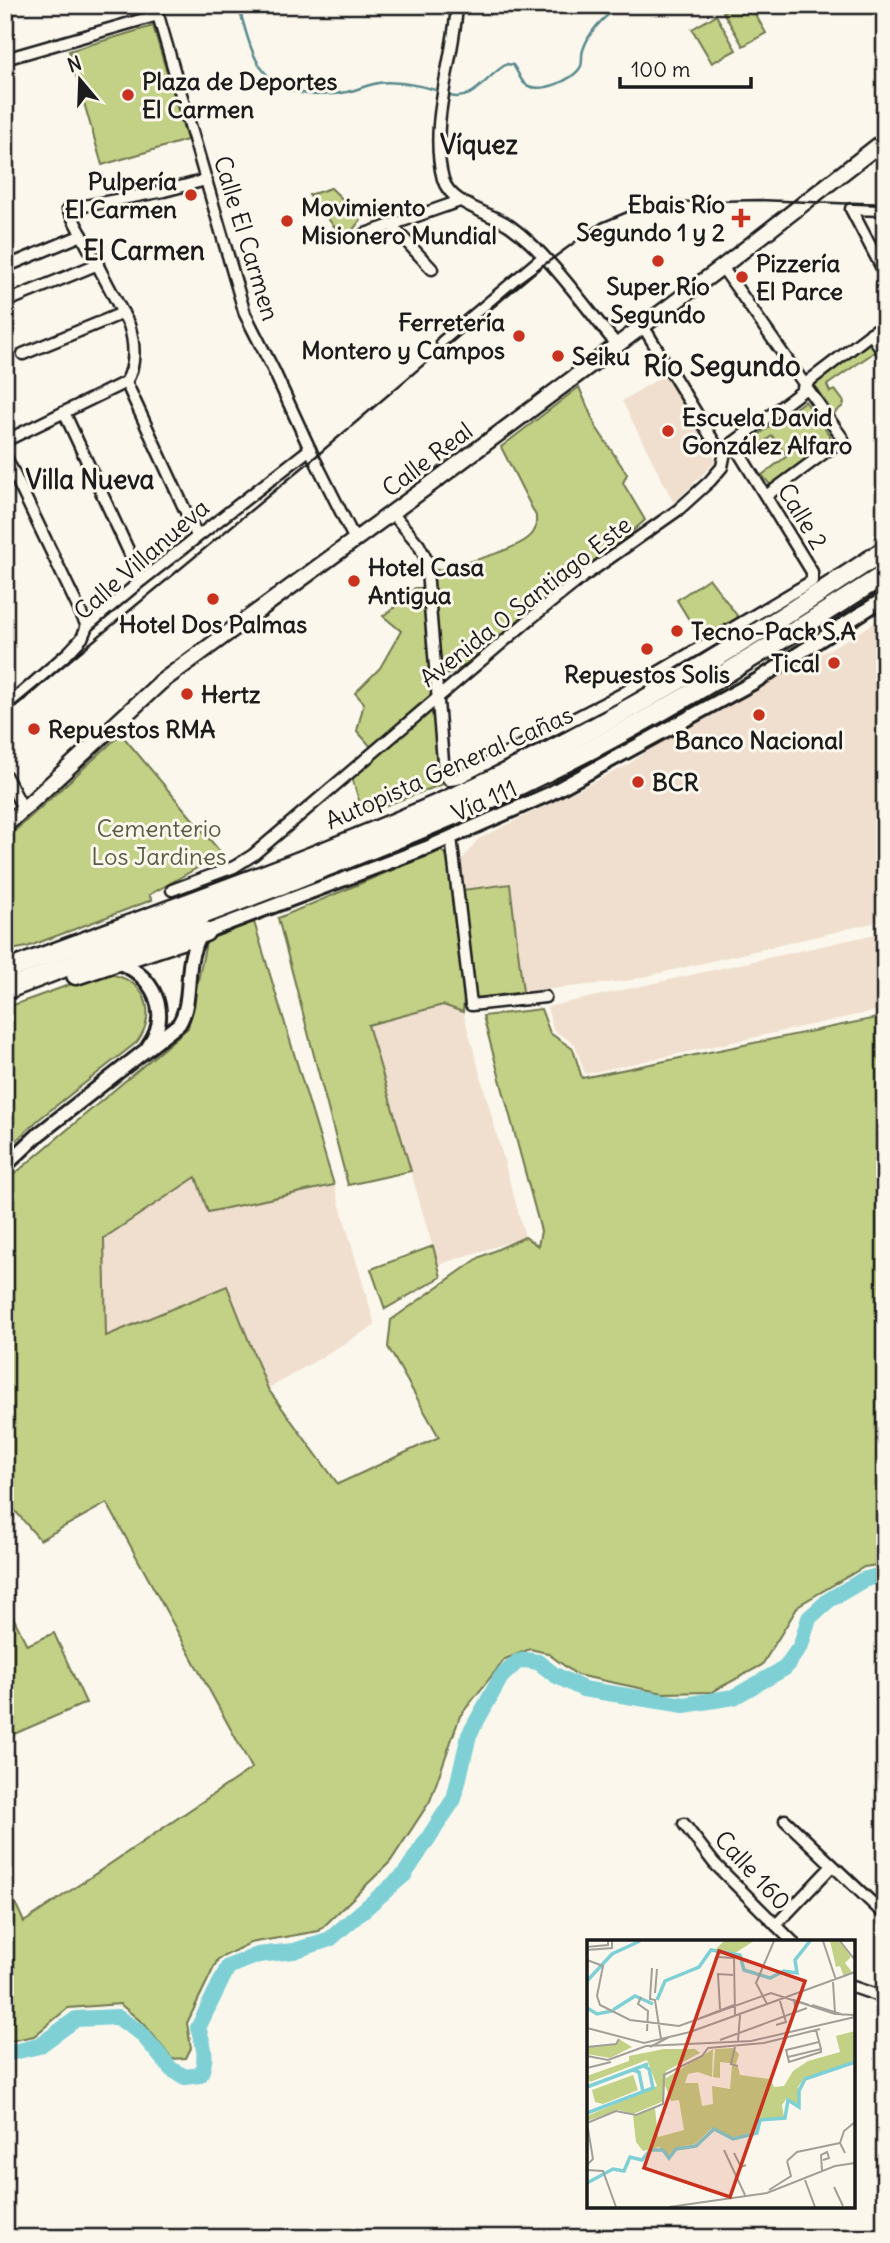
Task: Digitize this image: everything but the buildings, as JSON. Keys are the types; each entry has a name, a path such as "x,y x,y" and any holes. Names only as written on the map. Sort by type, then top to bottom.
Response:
{"highway":[{"name":"Autopista General Cañas","path":"5,971 175,898 285,867 477,786 581,735 743,643 885,550"},
{"name":"Autopista General Cañas","path":"5,990 357,855 494,797 589,750 693,692 885,574"},
{"path":"5,959 17,958 175,898"},
{"path":"5,996 205,932"}],"main road":[{"name":"Calle Real","path":"5,826 161,682 722,267 885,140"},
{"name":"Vía 111","path":"205,932 373,870 549,794 772,672 885,598"},
{"path":"5,1166 39,1134 171,1032 182,1018 194,948 205,932"},
{"path":"116,962 143,976 155,993 159,1024 145,1051"}],"street":[{"path":"457,5 453,48 442,92 440,164 447,189 460,201 509,225 543,257 617,345"},
{"name":"Calle El Carmen","path":"5,59 158,15 244,314 355,540"},
{"path":"5,441 126,382 129,375 133,335 68,209 164,191 206,180"},
{"path":"365,234 460,201"},
{"path":"885,210 851,209 885,274"},
{"path":"392,226 432,269"},
{"path":"5,267 82,234"},
{"path":"442,342 543,257"},
{"path":"5,302 98,264"},
{"path":"722,267 844,439 766,496"},
{"path":"23,354 123,313"},
{"name":"Avenida 0 Santiago Este","path":"175,898 245,862 438,695 584,576 678,510 722,467 725,452 733,443 801,392 805,383 885,323"},
{"path":"643,326 714,442 725,452"},
{"path":"871,333 885,356"},
{"path":"126,382 197,536"},
{"path":"64,412 142,580"},
{"name":"Calle 2","path":"438,695 444,772 449,780 457,779 620,695 808,585 813,577 733,443"},
{"name":"Calle Villanueva","path":"5,708 69,652 82,638 87,626 197,536 310,449"},
{"path":"5,455 87,626"},
{"path":"392,513 419,545 426,559 438,695"},
{"path":"5,775 24,810"},
{"path":"451,837 471,1005 545,997"},
{"path":"785,1820 885,1915"},
{"name":"Calle 160","path":"684,1824 714,1863 791,1940"},
{"path":"776,1925 832,1866"},
{"path":"855,1988 885,1998"}],"shaded area":[{"name":"Escuela David González Alfaro","path":"666,374 716,461 674,503 622,401"},
{"path":"885,616 885,924 881,921 626,981 523,992 510,884 462,890 461,861 478,839 628,765 653,746"},
{"path":"885,932 885,1014 880,1010 585,1074 575,1044 553,1030 547,1007"},
{"path":"443,1005 463,1012 525,1237 438,1265 368,1025"},
{"path":"196,1177 208,1212 334,1185 375,1325 268,1389 227,1286 106,1337 103,1238"}],"green space":[{"path":"735,5 750,5 766,33 743,46 723,12"},
{"path":"716,15 736,50 712,63 692,29"},
{"name":"Plaza de Deportes El Carmen","path":"153,26 187,140 102,165 69,51"},
{"path":"331,188 362,218 345,240 309,195"},
{"path":"870,342 876,351 827,385 830,392 835,390 844,402 833,414 813,383"},
{"path":"579,387 596,427 627,474 623,483 645,520 462,667 442,675 432,569 438,570 504,551 533,533 536,516 501,447"},
{"path":"805,401 833,440 771,486 762,475 787,456 772,436 749,453 743,446"},
{"path":"709,578 741,621 702,641 677,600"},
{"path":"415,588 424,588 434,690 432,695 372,748 357,731 364,703 355,693 380,668 401,631 383,616"},
{"path":"437,704 443,784 363,814 352,777"},
{"name":"Cementerio Los Jardines","path":"121,734 222,854 149,895 152,900 27,947 5,951 5,840"},
{"path":"440,850 449,857 464,998 463,1012 443,1005 368,1025 411,1171 348,1185 278,918"},
{"path":"510,884 523,992 476,998 462,890"},
{"path":"254,922 334,1185 208,1212 196,1177 104,1238 106,1336 227,1286 268,1389 338,1484 439,1437 388,1347 391,1320 480,1257 525,1237 538,1246 541,1231 483,1016 541,1009 550,1033 573,1049 582,1078 881,1017 885,1021 885,1564 864,1567 799,1605 762,1665 712,1692 663,1693 577,1675 547,1653 530,1649 505,1659 460,1716 430,1801 390,1862 319,1931 250,1943 218,1959 187,2023 191,2048 186,2058 172,2059 145,2025 120,2004 68,2008 34,2036 5,2042 5,1881 24,1922 252,1768 107,1503 40,1540 5,1499 5,1182 188,1028 207,938"},
{"path":"107,974 131,982 139,989 147,1008 144,1031 137,1042 38,1120 5,1151 5,1008 94,976"},
{"path":"433,1246 441,1277 385,1309 371,1269"},
{"path":"13,1617 27,1645 54,1633 86,1703 5,1738 5,1622"}],"waterway":[{"path":"50,5 65,5"},
{"path":"238,5 257,61 274,81 284,87 296,92 321,95 392,82 440,92"},
{"path":"447,95 456,97 472,92 507,64 513,65 524,83 530,87 546,87 564,81 581,66 583,50 594,30 621,5"},
{"name":"Río Segundo","path":"5,2054 39,2046 76,2019 117,2017 141,2033 171,2069 185,2077 200,2075 204,2052 198,2028 228,1967 258,1955 294,1951 330,1939 404,1875 454,1799 469,1735 501,1677 517,1662 538,1662 555,1675 583,1689 684,1705 734,1697 785,1668 801,1645 809,1618 829,1600 863,1580 885,1574"}],"railway":[{"path":"5,714 314,458 522,281 601,223 632,210 675,202 759,200 885,205"}],"place":[{"name":"Plaza de Deportes El Carmen","path":"128,95"},
{"name":"Pulpería El Carmen","path":"191,195"},
{"name":"Ebais Río Segundo 1 y 2","path":"741,218"},
{"name":"Movimiento Misionero Mundial","path":"287,221"},
{"name":"Super Río Segundo","path":"658,261"},
{"name":"Pizzería El Parce","path":"742,277"},
{"name":"Ferretería Montero y Campos","path":"519,336"},
{"name":"Seiku","path":"558,356"},
{"name":"Escuela David González Alfaro","path":"668,431"},
{"name":"Hotel Casa Antigua","path":"354,581"},
{"name":"Hotel Dos Palmas","path":"213,599"},
{"name":"Tecno-Pack S.A","path":"677,631"},
{"name":"Repuestos Solis","path":"647,649"},
{"name":"Tical","path":"834,663"},
{"name":"Hertz","path":"187,694"},
{"name":"Banco Nacional","path":"759,715"},
{"name":"Repuestos RMA","path":"34,729"},
{"name":"BCR","path":"638,782"}],"district":[{"name":"Víquez","path":"479,144"},
{"name":"El Carmen","path":"144,250"},
{"name":"Río Segundo","path":"722,366"},
{"name":"Villa Nueva","path":"90,479"}]}
